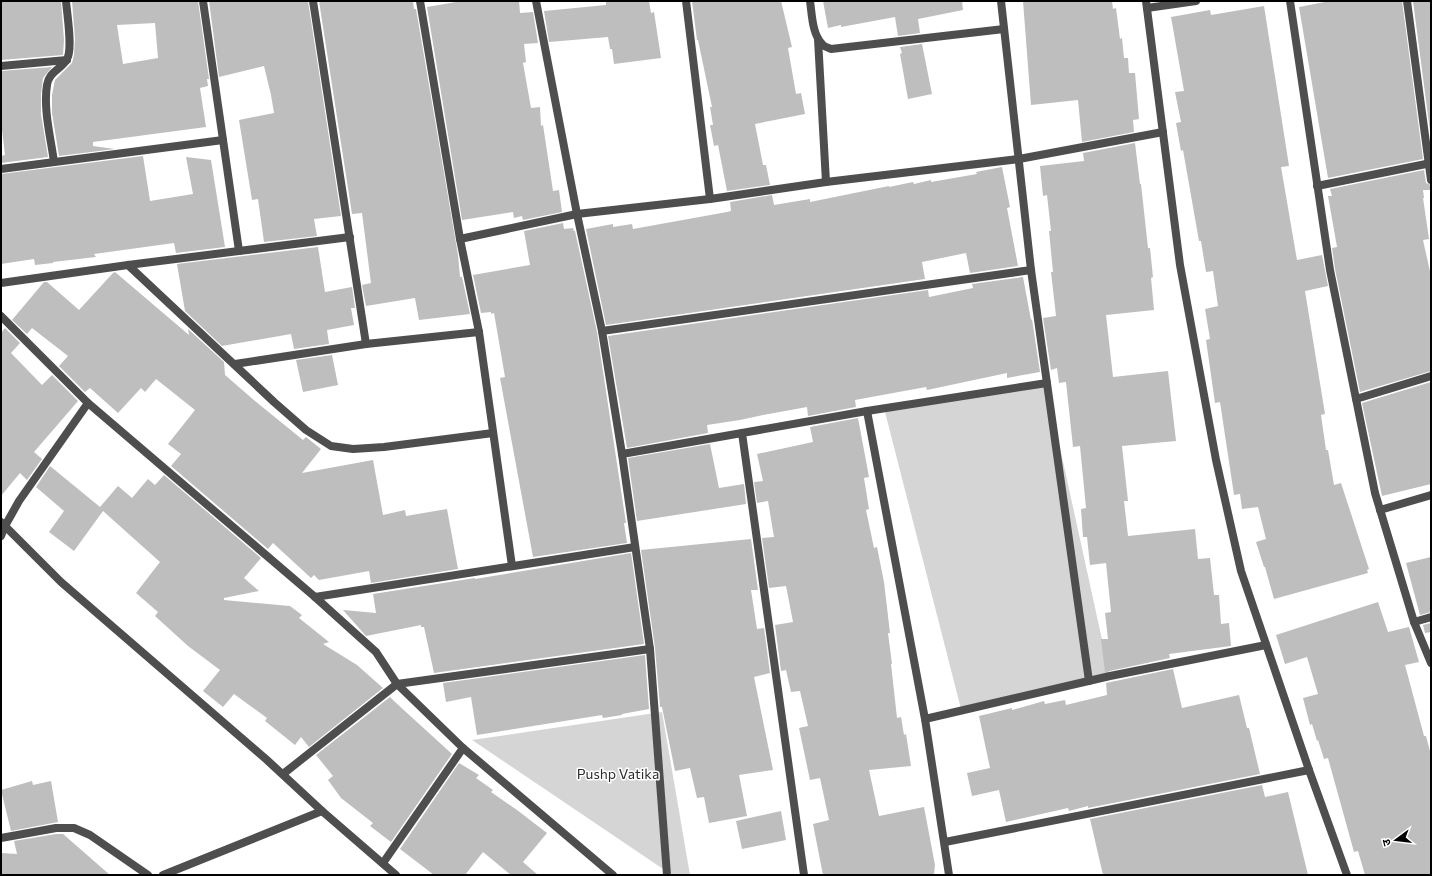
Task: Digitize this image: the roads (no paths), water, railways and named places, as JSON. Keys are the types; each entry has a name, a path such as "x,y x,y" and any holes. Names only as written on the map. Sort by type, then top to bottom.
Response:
{"street":[{"path":"54,162 47,106 47,85 50,75 67,60 70,52 66,1"},
{"path":"203,1 240,251"},
{"path":"313,1 366,344"},
{"path":"420,1 460,239 479,332 512,566"},
{"path":"536,1 577,214 602,331 622,454 650,649 667,875"},
{"path":"686,1 710,199"},
{"path":"810,1 818,39 826,182"},
{"path":"1001,1 1031,270 1089,681"},
{"path":"1196,1 1147,4 1180,265 1216,460 1241,571 1309,770 1347,875"},
{"path":"1290,1 1330,270 1375,493 1414,622 1431,663"},
{"path":"1406,1 1430,163 1431,180"},
{"path":"818,39 823,45 831,49 1004,29"},
{"path":"1,66 67,60"},
{"path":"460,239 577,214 710,199 826,182 1019,158 1163,132"},
{"path":"1,169 223,140"},
{"path":"1317,186 1430,163"},
{"path":"1,283 128,265 350,237"},
{"path":"128,265 274,402 306,430 331,446 353,449 384,447 493,433"},
{"path":"602,331 1031,270"},
{"path":"1,316 88,403 315,597 376,652 397,684 463,748 613,875"},
{"path":"235,364 366,344 479,332"},
{"path":"1356,400 1431,376"},
{"path":"622,454 867,411 1047,383"},
{"path":"1,536 3,524 88,403"},
{"path":"867,411 925,720 949,875"},
{"path":"742,433 804,875"},
{"path":"1380,510 1431,495"},
{"path":"3,524 61,582 283,774 322,811 396,875"},
{"path":"315,597 635,547"},
{"path":"1414,622 1431,617"},
{"path":"925,720 1089,681 1266,645"},
{"path":"283,774 397,684 650,649"},
{"path":"383,863 463,748"},
{"path":"945,842 1309,770"},
{"path":"163,875 322,811"},
{"path":"1,838 56,828 74,828 90,835 148,875"}],"park label":[{"name":"Pushp Vatika","path":"618,773"}]}
